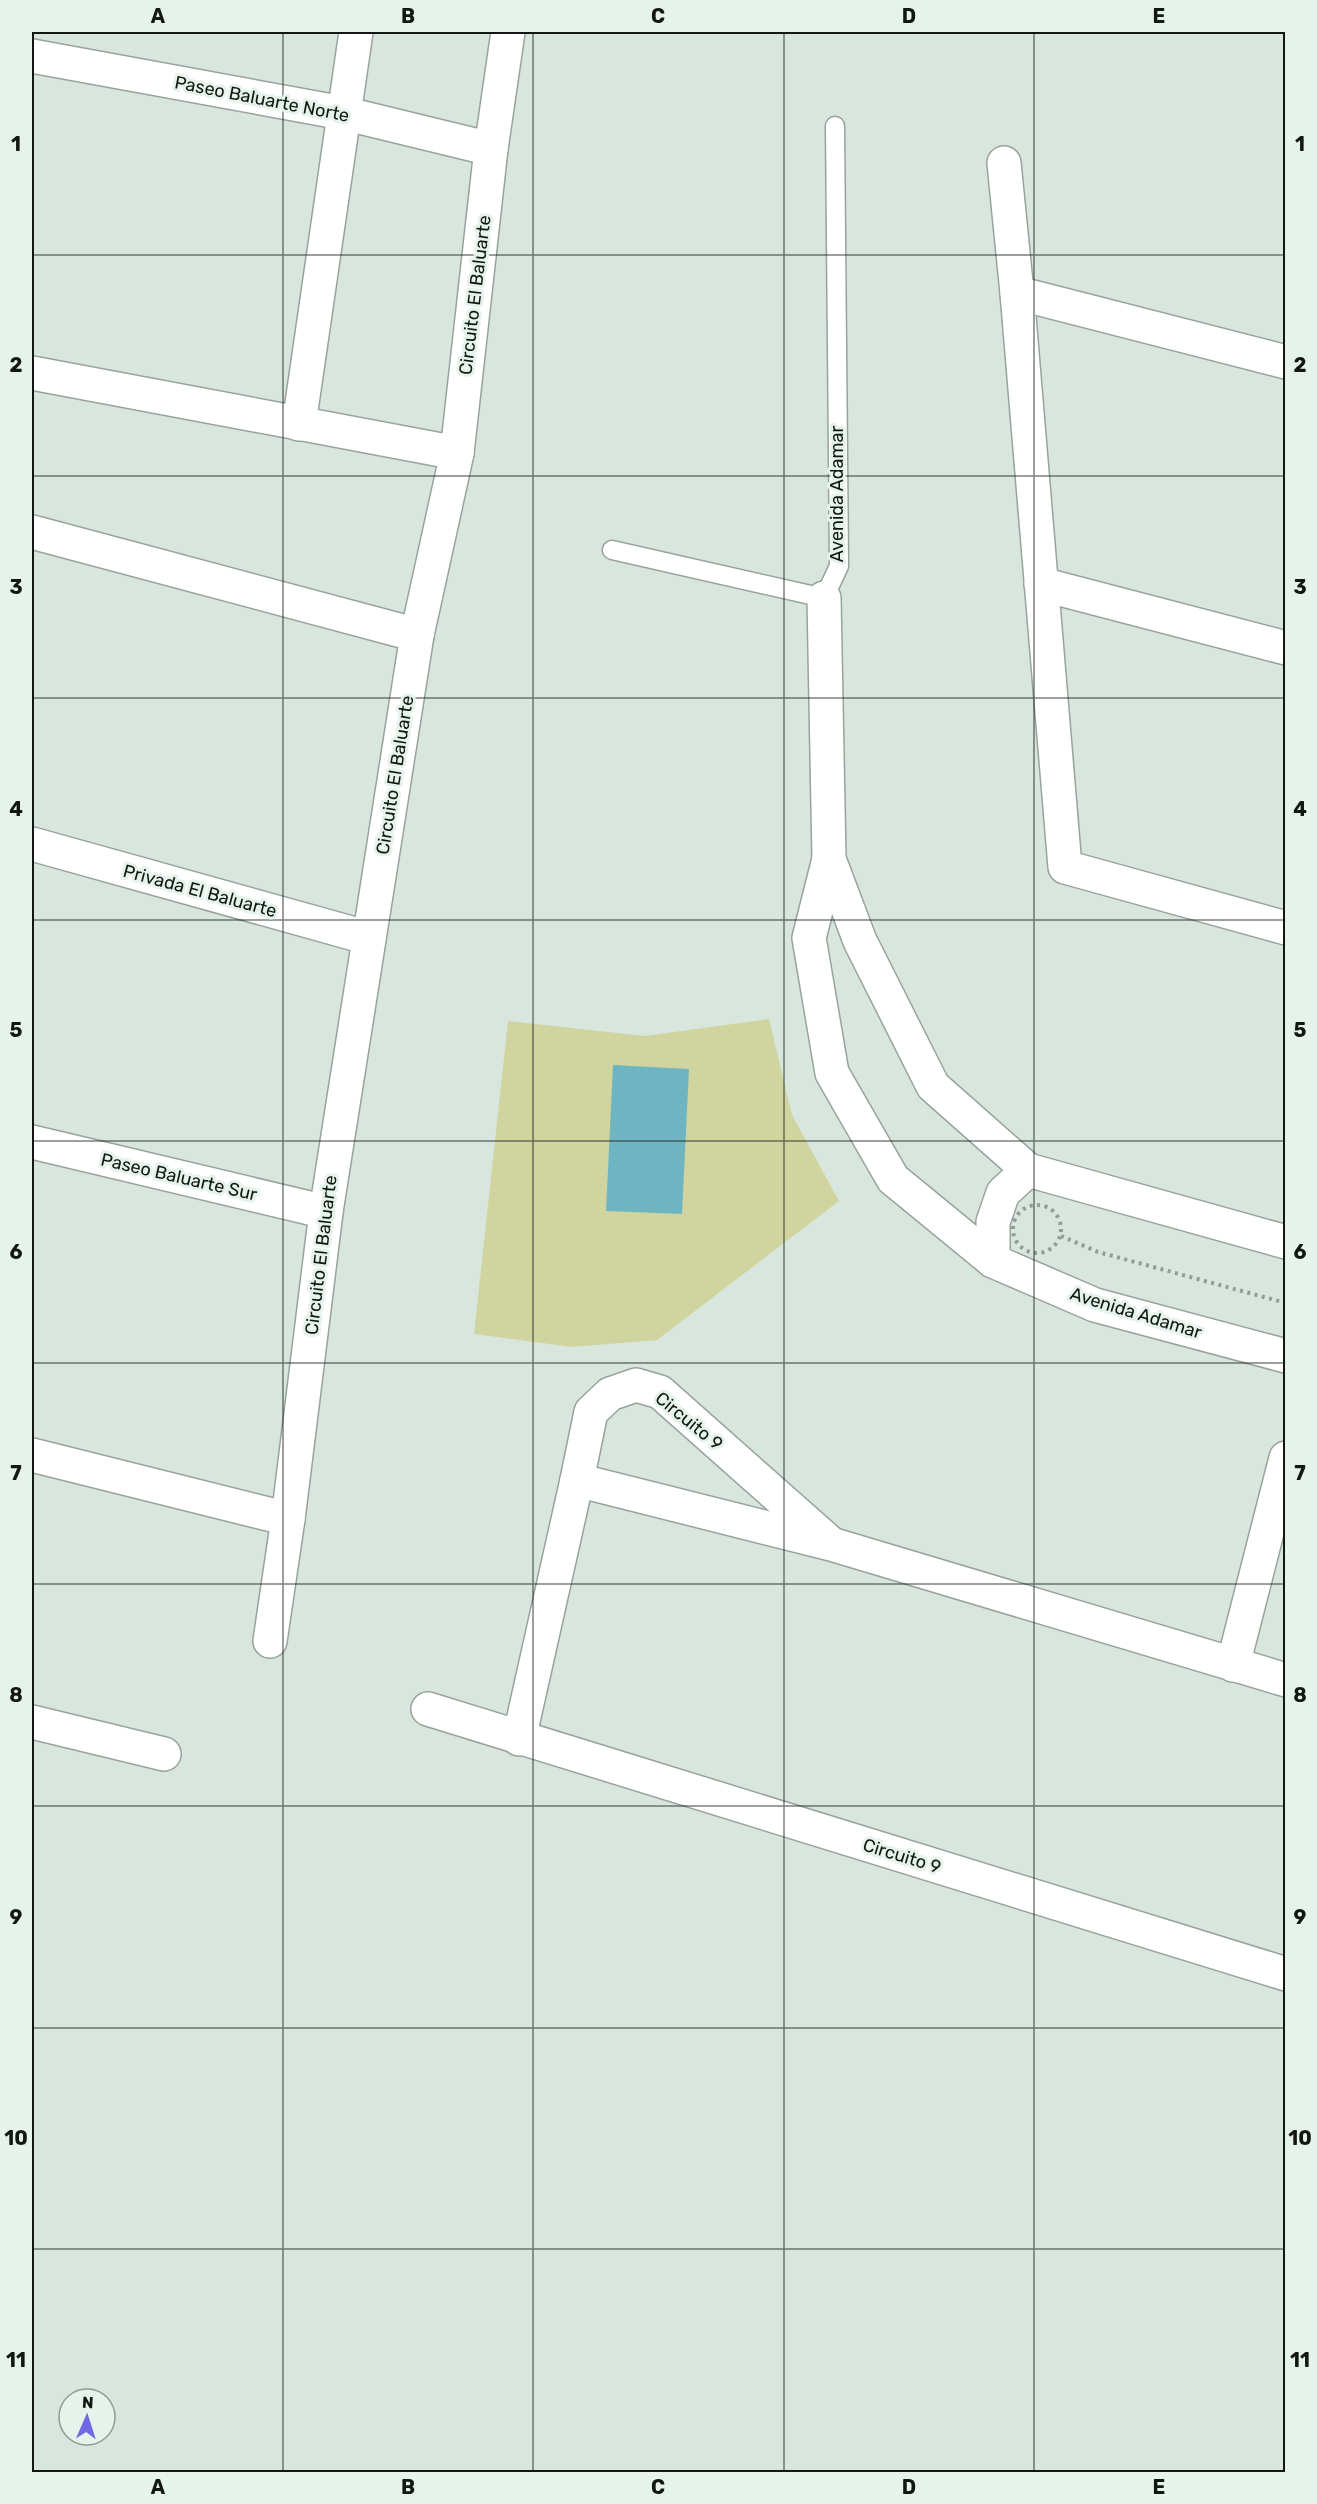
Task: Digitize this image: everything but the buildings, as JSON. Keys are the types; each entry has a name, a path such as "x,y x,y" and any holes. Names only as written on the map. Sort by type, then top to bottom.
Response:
{"street":[{"path":"299,424 356,32"},
{"name":"Circuito El Baluarte","path":"270,1641 288,1519 326,1212 417,635 456,453 491,148 508,32"},
{"name":"Paseo Baluarte Norte","path":"32,56 343,113 491,148"},
{"path":"1004,163 1065,867 1286,927"},
{"path":"1017,293 1286,363"},
{"path":"32,373 456,453"},
{"path":"32,532 417,635"},
{"path":"1041,584 1286,648"},
{"name":"Avenida Adamar","path":"824,598 829,859 809,938 832,1073 893,1179 993,1261 1095,1305 1286,1356"},
{"name":"Privada El Baluarte","path":"32,844 369,938"},
{"name":"Avenida Adamar","path":"829,859 860,941 933,1086 1028,1170 1286,1242"},
{"name":"Paseo Baluarte Sur","path":"32,1142 326,1212"},
{"path":"993,1261 993,1222 1003,1193 1028,1170"},
{"name":"Circuito 9","path":"519,1739 591,1412 610,1394 636,1385 660,1392 831,1545"},
{"path":"32,1455 288,1519"},
{"path":"1233,1665 1286,1458"},
{"name":"Circuito 9","path":"577,1480 831,1545 1286,1680"},
{"name":"Circuito 9","path":"428,1709 519,1739 1286,1974"},
{"path":"32,1722 164,1754"}],"lane":[{"name":"Avenida Adamar","path":"824,598 839,566 835,126"},
{"path":"612,550 824,598"}],"path":[{"path":"1043,1205 1056,1214 1060,1220 1060,1236 1057,1243 1043,1252 1027,1251 1015,1239 1013,1231 1016,1216 1028,1206 1043,1205"},
{"path":"1060,1236 1098,1252 1286,1303"}],"green space":[{"path":"769,1019 792,1115 839,1201 657,1340 572,1347 474,1334 508,1021 645,1036"}],"water":[{"path":"613,1065 689,1069 682,1214 606,1211"}]}
